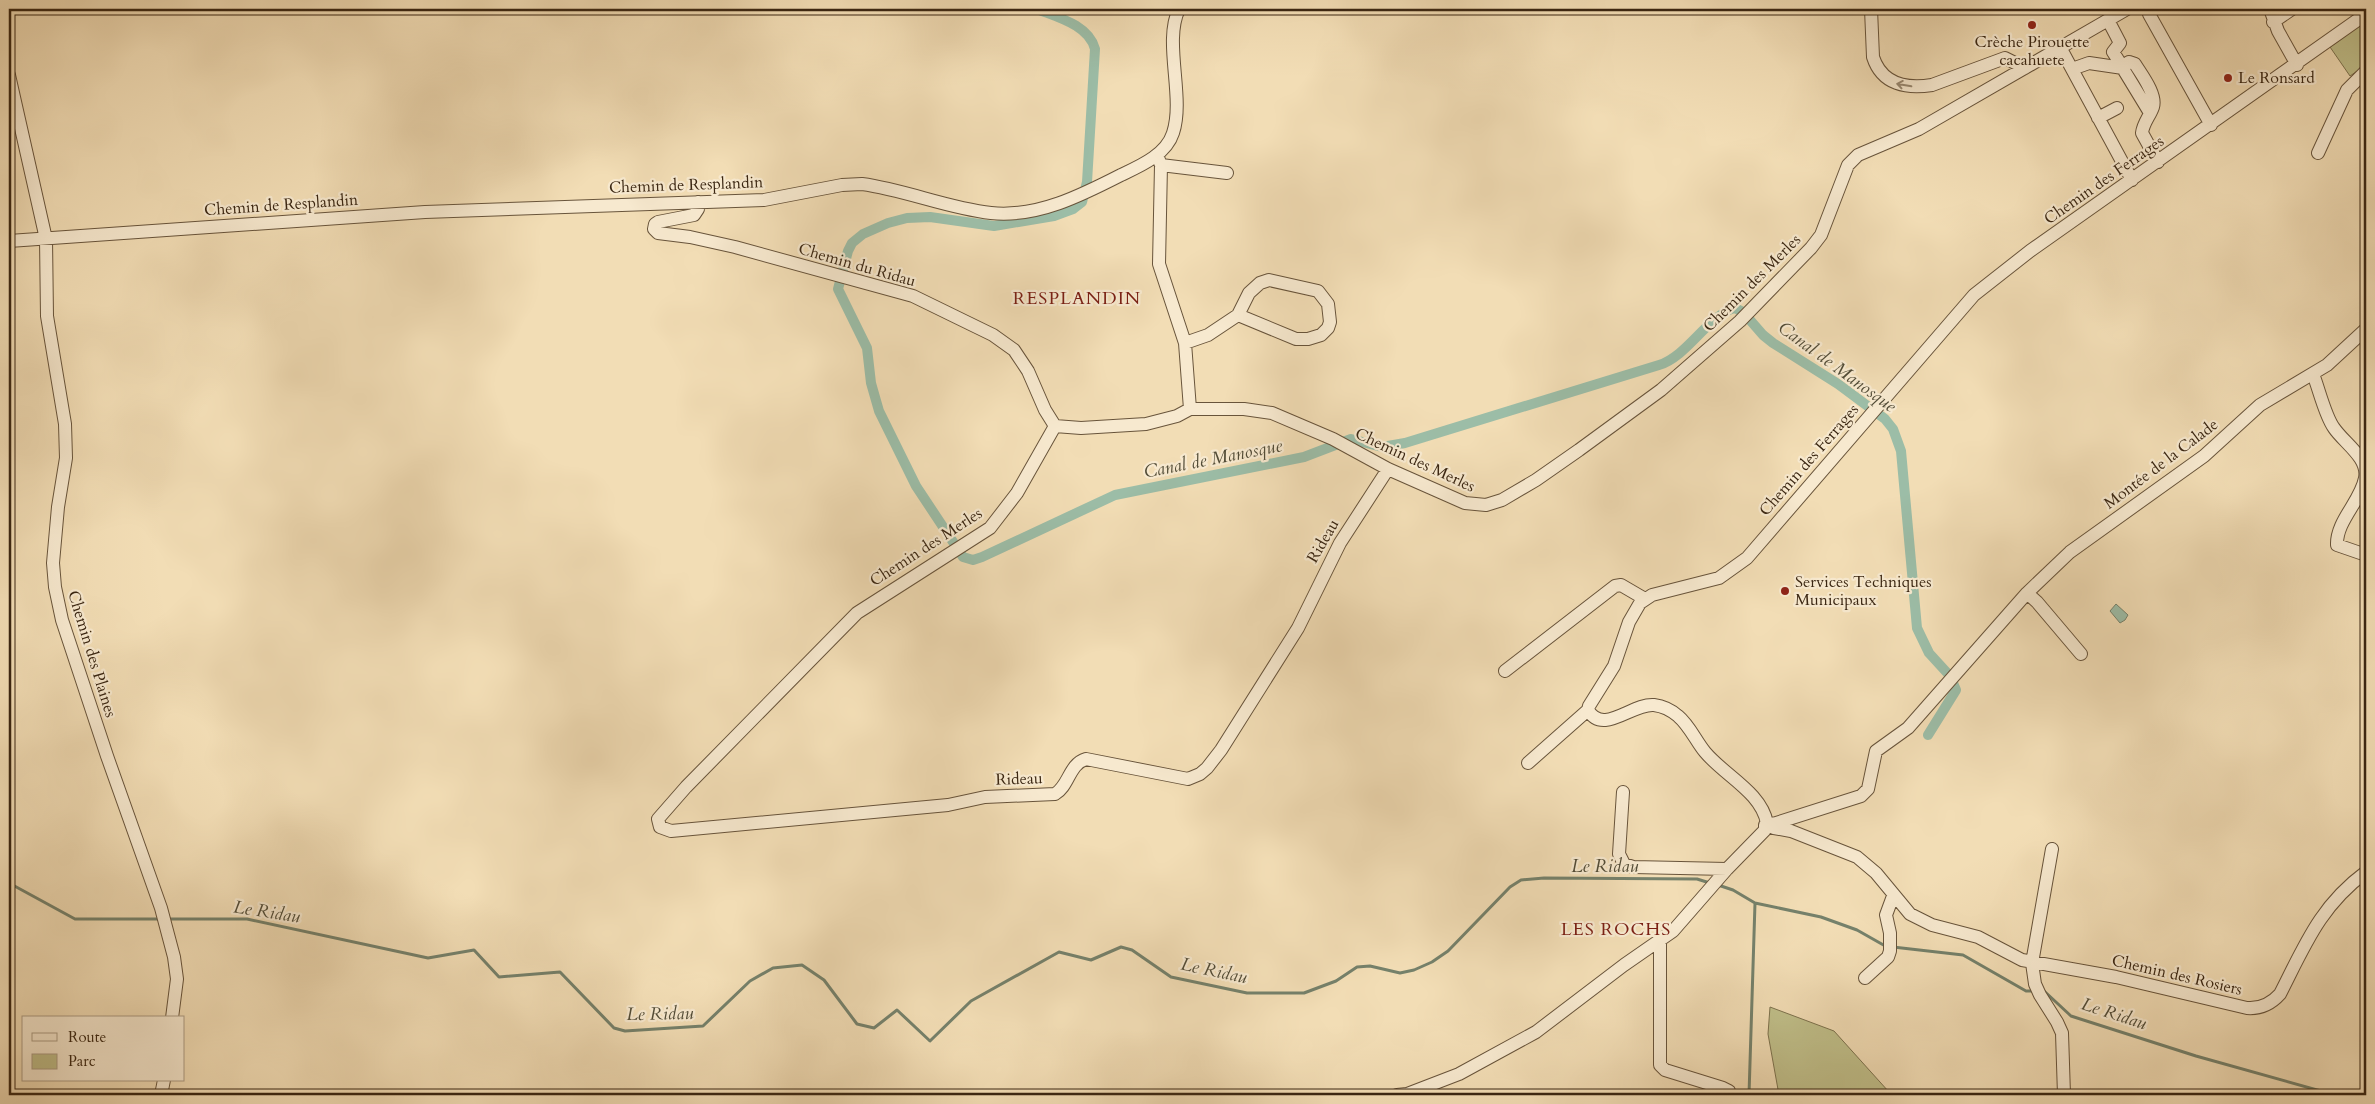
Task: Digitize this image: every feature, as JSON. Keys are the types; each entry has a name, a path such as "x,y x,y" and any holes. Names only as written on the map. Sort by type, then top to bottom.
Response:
{"street":[{"name":"Chemin de Resplandin","path":"9,241 425,212 764,200 842,184 862,184 993,213 1034,210 1091,191 1159,160 1175,126 1174,27 1179,9"},
{"path":"1871,9 1873,57 1884,76 1897,84 1912,86 1932,85 2004,58 2025,68"},
{"name":"Chemin des Merles","path":"746,726 866,606 987,532 1017,493 1055,426 1080,428 1138,425 1171,418 1190,409 1244,409 1272,413 1333,439 1388,469 1473,505 1486,505 1502,500 1544,475 1628,414 1694,363 1740,321 1821,235 1852,159 1867,150 1919,130 2127,9"},
{"path":"2270,9 2274,22 2297,65"},
{"path":"2274,22 2292,9"},
{"name":"Chemin des Ferrages","path":"1645,598 1703,584 1719,578 1734,569 1747,558 1974,296 2030,251 2297,65 2366,14"},
{"path":"2150,16 2211,125"},
{"path":"2108,20 2120,43 2113,52 2122,67"},
{"path":"2060,48 2132,180"},
{"path":"2072,69 2089,63 2122,67 2129,62 2134,62 2138,82 2150,113 2142,133 2158,162"},
{"path":"2318,154 2347,90 2366,71"},
{"path":"9,75 24,144"},
{"path":"2098,118 2117,108"},
{"path":"9,111 24,144"},
{"name":"Chemin des Plaines","path":"24,144 46,239 47,316 66,438 66,465 53,555 55,587 62,620 167,932 177,973 172,1016"},
{"path":"1190,409 1186,343 1159,264 1159,160 1227,173"},
{"name":"Chemin du Ridau","path":"698,202 698,208 694,215 658,222 655,224 656,231 658,233 690,237 735,247 913,296 1008,345 1022,360 1045,410 1055,426"},
{"path":"1186,343 1208,335 1238,314 1243,301 1254,287 1264,281 1275,280 1307,287 1323,294 1328,304 1330,322 1328,328 1321,335 1308,339 1296,339 1238,314"},
{"name":"Montée de la Calade","path":"1770,826 1861,796 1868,789 1876,751 1908,728 2026,593 2070,552 2204,456 2260,405 2313,374 2345,350 2366,329"},
{"path":"2313,374 2332,424 2352,448 2366,472 2364,482 2339,531 2337,545 2366,555"},
{"name":"Rideau","path":"746,726 664,812 658,822 660,827 671,831 948,805 985,797 1055,794 1061,789 1075,766 1086,759 1147,770 1180,779 1195,777 1216,758 1236,728 1298,628 1340,543 1388,469"},
{"path":"1505,671 1615,586 1621,585 1645,598 1635,610 1614,666 1592,700 1588,710 1528,763"},
{"path":"2026,593 2038,602 2081,654"},
{"path":"1397,1095 1459,1074 1536,1032 1624,965 1660,942 1673,931 1770,826 1762,807 1712,760 1679,717 1668,709 1653,705 1642,706 1610,720 1600,720 1592,717 1588,710"},
{"path":"1623,792 1620,854 1624,864 1633,867 1719,879"},
{"name":"Chemin des Rosiers","path":"1770,826 1791,831 1857,857 1876,873 1893,896 1910,914 1921,921 1978,937 2012,956 2032,963 2116,977 2246,1008 2263,1006 2274,1001 2280,994 2323,913 2345,889 2366,872"},
{"path":"2052,849 2032,963 2037,989 2062,1033 2064,1095"},
{"path":"1865,978 1888,957 1890,947 1886,915 1893,896"},
{"path":"1660,942 1660,1065 1665,1070 1718,1086 1729,1091 1730,1095"},
{"path":"161,1095 164,1082"}],"green space":[{"path":"2366,21 2366,65 2350,76 2330,47"},
{"path":"1770,1007 1834,1031 1889,1092 1888,1095 1779,1095 1768,1034"}],"shaded area":[{"path":"2116,604 2128,615 2120,623 2110,611"}],"waterway":[{"name":"Canal de Manosque","path":"1037,9 1063,19 1079,28 1092,41 1095,49 1087,182 1082,202 1073,209 1054,216 994,226 930,217 907,218 888,223 863,234 852,243 838,289 867,348 871,383 879,411 916,486 963,557 973,560 982,557 1115,495 1304,457 1351,439 1382,447 1405,443 1659,365 1679,353 1725,312 1735,308 1743,312 1763,335 1773,343 1838,384 1885,419 1893,429 1901,451 1917,628 1929,653 1950,676 1956,690 1928,735"},
{"name":"Le Ridau","path":"169,919 247,919 428,958 474,950 499,977 560,972 614,1028 625,1031 703,1026 750,981 773,968 802,965 824,980 857,1024 874,1028 897,1010 930,1041 971,1001 1059,952 1091,960 1121,947 1132,950 1171,977 1247,993 1304,993 1336,981 1357,967 1370,966 1400,973 1414,970 1432,962 1448,951 1510,887 1521,880 1544,878 1697,879 1710,883"},
{"name":"Le Ridau","path":"9,883 75,919 160,919"},
{"name":"Le Ridau","path":"1718,885 1733,890 1755,903 1821,917 1857,930 1887,947"},
{"path":"1749,1095 1755,903"},
{"name":"Le Ridau","path":"1893,947 1963,955 2026,991 2034,991"},
{"name":"Le Ridau","path":"2043,990 2071,1016 2196,1056 2335,1095"}],"place":[{"name":"Crèche Pirouette cacahuete","path":"2032,25"},
{"name":"Le Ronsard","path":"2228,78"},
{"name":"Services Techniques Municipaux","path":"1785,591"}],"district":[{"name":"RESPLANDIN","path":"1077,298"},
{"name":"LES ROCHS","path":"1616,929"}]}
